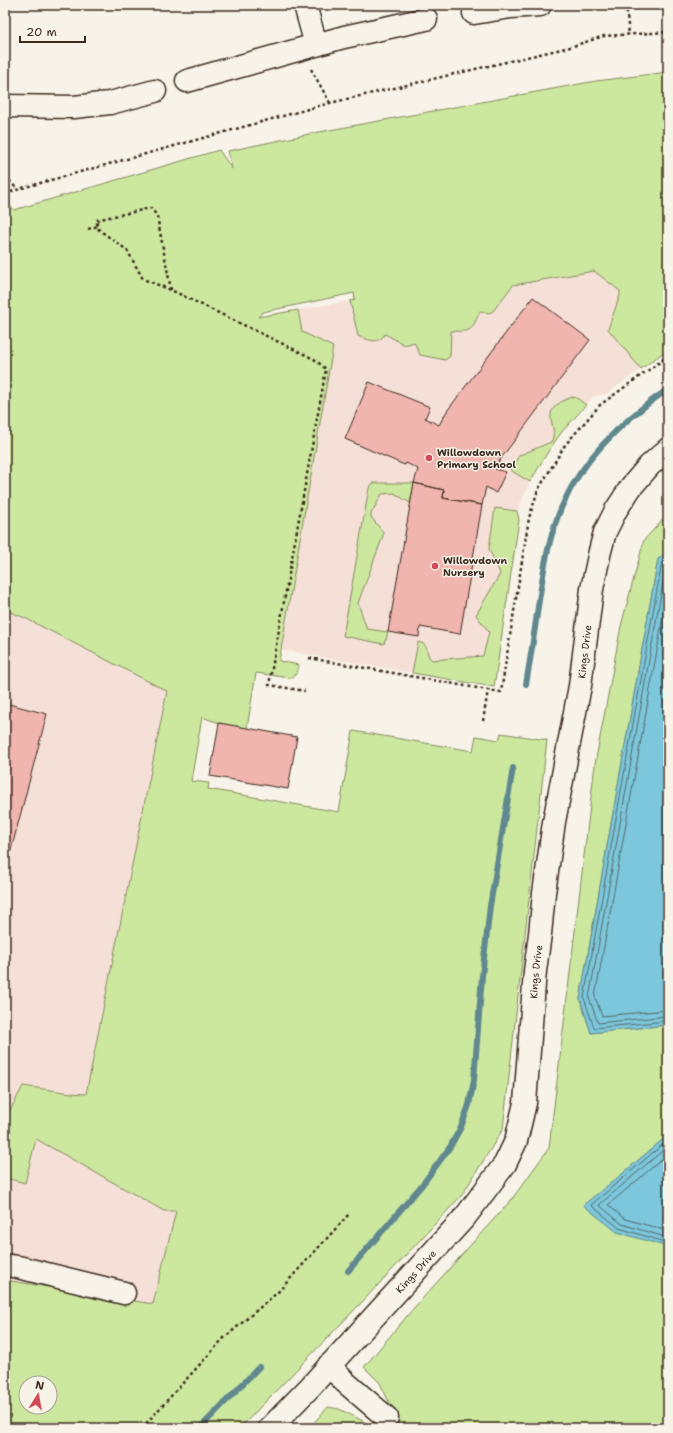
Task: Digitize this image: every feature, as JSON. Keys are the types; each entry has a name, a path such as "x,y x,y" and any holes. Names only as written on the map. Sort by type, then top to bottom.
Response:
{"street":[{"path":"301,49 305,5"},
{"path":"474,13 511,7 540,5"},
{"path":"187,81 344,37 426,19"},
{"path":"13,106 74,107 103,104 155,91"},
{"name":"Kings Drive","path":"270,1428 465,1217 505,1164 516,1141 525,1103 535,971 545,885 554,822 580,686 592,589 600,550 605,532 631,487 649,466 668,449"},
{"path":"5,1265 124,1293"},
{"path":"329,1365 345,1382 386,1418"}],"path":[{"path":"626,5 629,35"},
{"path":"5,194 330,103 570,47 604,36 668,32"},
{"path":"301,49 330,103"},
{"path":"5,176 18,190"},
{"path":"171,290 157,216 151,208 96,220 99,230 127,250 143,279 171,290 314,359 326,369 269,685 305,691"},
{"path":"88,229 98,226"},
{"path":"309,658 501,692 529,518 538,490 565,445 600,404 668,356"},
{"path":"483,721 488,690"},
{"path":"142,1428 223,1339 278,1292 350,1213"}],"shaded area":[{"name":"Willowdown Primary School","path":"655,246 668,349 608,393 593,397 562,432 549,450 530,482 517,511 519,520 494,687 281,650 329,367 258,317"},
{"path":"5,587 192,635 176,1211 153,1304 5,1280"}],"green space":[{"path":"668,72 668,349 641,369 608,329 620,295 620,291 594,271 513,285 493,311 489,313 480,311 475,323 470,329 464,331 451,331 450,356 445,360 420,355 414,342 405,345 385,334 376,341 358,336 350,301 355,300 354,293 263,312 258,317 298,310 302,332 333,347 279,661 299,665 296,675 290,678 256,673 247,728 219,723 202,717 191,781 209,783 208,789 339,812 353,731 473,751 476,736 499,740 501,733 547,740 503,1129 462,1195 364,1300 240,1428 5,1428 5,1280 153,1304 176,1211 164,1211 36,1139 25,1183 5,1178 5,1120 23,1086 86,1094 167,691 25,618 5,610 5,200 14,210 219,150 232,169 228,151 319,132 596,81"},
{"path":"572,397 577,398 586,405 561,433 530,482 510,470 520,455 551,442 553,430 551,413 561,402"},
{"path":"373,483 414,483 410,503 394,493 382,494 371,514 371,517 383,532 383,536 358,603 367,629 388,632 384,644 343,636 369,488"},
{"path":"495,508 517,511 519,520 494,687 412,673 418,642 424,644 429,657 432,660 483,656 489,632 476,615 500,574 489,549"},
{"path":"668,514 668,552 658,559 580,999 591,1033 668,1025 668,1135 622,1174 668,1247 668,1428 383,1428 396,1417 380,1383 364,1367 413,1309 512,1199 549,1148 595,764 621,626 644,540"},
{"path":"328,1407 339,1409 377,1428 309,1428"}],"water":[{"path":"668,552 668,1025 591,1033 580,999 658,559"},
{"path":"668,1135 668,1247 617,1232 583,1205"}],"building":[{"path":"533,297 590,340 502,457 495,469 506,472 496,493 486,487 482,505 443,498 444,490 414,483 418,469 406,463 405,465 402,464 345,439 369,382 430,407 425,418 439,425 447,411"},
{"name":"Willowdown Nursery","path":"414,483 444,490 443,498 482,505 460,634 420,627 419,637 388,632"},
{"path":"5,703 47,714 5,873"},
{"path":"219,723 297,737 288,789 210,776"}],"waterway":[{"path":"526,684 545,563 554,527 563,504 572,486 594,454 622,425 668,389"},
{"path":"348,1271 422,1185 450,1147 461,1127 469,1105 474,1080 482,976 490,906 513,768"},
{"path":"200,1428 259,1367"}],"place":[{"name":"Willowdown Primary School","path":"429,458"},
{"name":"Willowdown Nursery","path":"435,566"}]}
